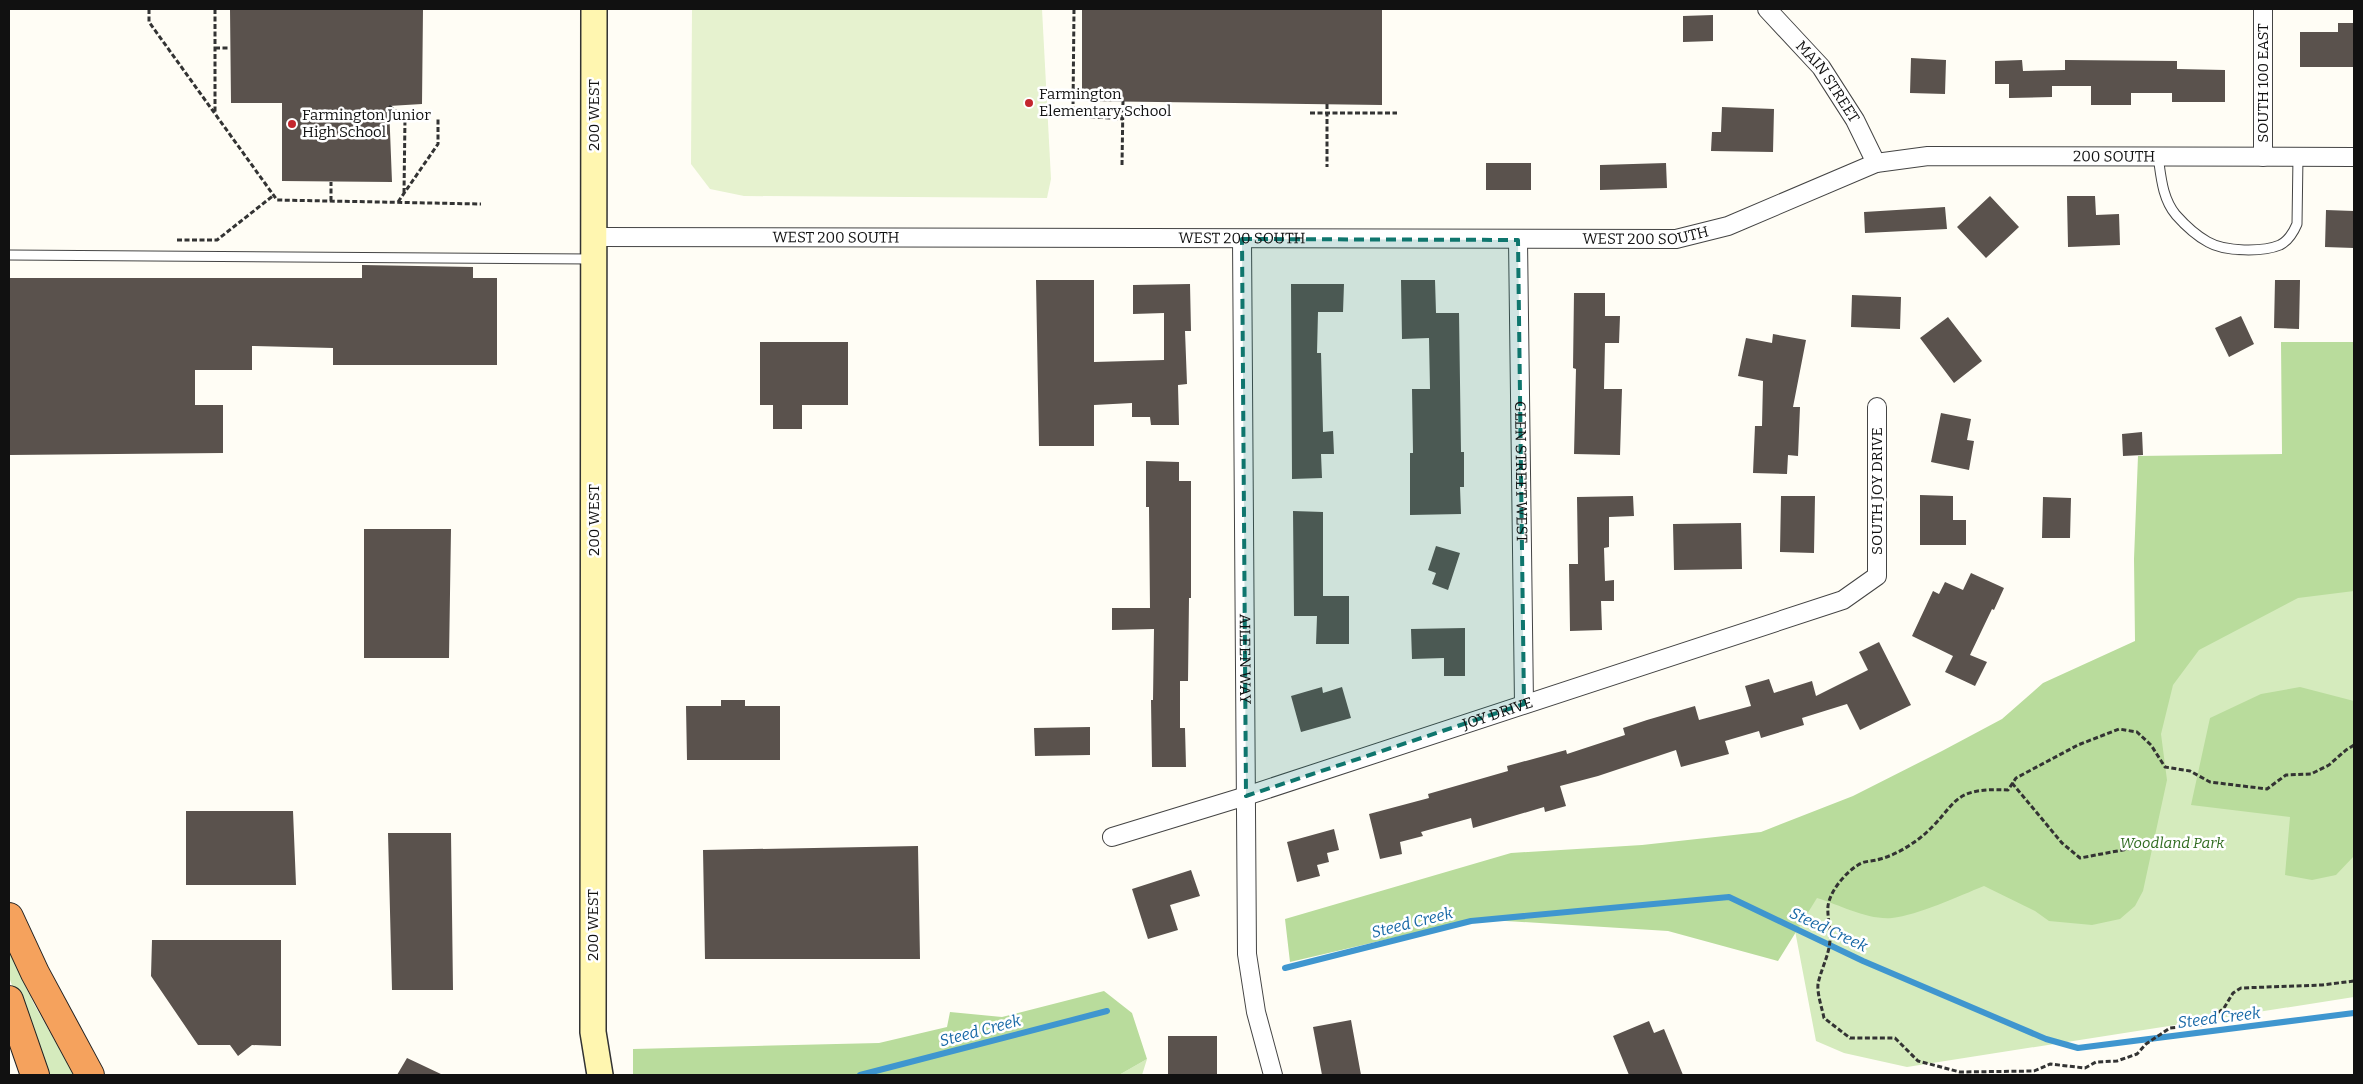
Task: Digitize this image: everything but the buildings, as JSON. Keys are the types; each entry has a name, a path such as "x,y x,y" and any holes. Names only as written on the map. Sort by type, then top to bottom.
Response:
{"highway":[{"path":"9,917 35,973 90,1075"},
{"path":"9,1000 35,1075"}],"main road":[{"name":"200 WEST","path":"593,1032 594,9"},
{"path":"583,1075 593,1032"},
{"path":"593,1032 600,1075"}],"street":[{"name":"MAIN STREET","path":"1767,9 1821,67 1855,120 1876,163"},
{"name":"SOUTH 100 EAST","path":"2263,9 2263,157"},
{"name":"200 SOUTH","path":"1876,163 1928,156 2354,157"},
{"name":"WEST 200 SOUTH","path":"594,248 1004,237 1676,239 1728,226 1876,163"},
{"name":"AILEEN WAY","path":"1242,239 1247,954 1256,1012 1273,1075"},
{"name":"GLEN STREET WEST","path":"1518,240 1524,704"},
{"name":"SOUTH JOY DRIVE","path":"1876,576 1877,406"},
{"name":"JOY DRIVE","path":"1112,837 1246,796 1843,600 1876,576"}],"lane":[{"path":"2158,156 2162,188 2176,215 2208,242 2222,248 2252,250 2281,244 2293,233 2298,216 2298,157"},
{"path":"9,255 594,248"}],"path":[{"path":"149,9 149,22 277,200 481,204"},
{"path":"215,9 215,113"},
{"path":"1074,9 1074,108 1080,116 1123,119"},
{"path":"215,48 230,48"},
{"path":"1122,165 1123,101"},
{"path":"1326,104 1326,167"},
{"path":"389,106 405,118 404,194"},
{"path":"1310,113 1397,113"},
{"path":"398,203 438,144 438,117"},
{"path":"331,182 331,201"},
{"path":"167,240 217,240 274,195"},
{"path":"2354,745 2328,765 2311,774 2286,775 2267,789 2210,782 2190,772 2165,767 2151,745 2137,732 2119,729 2061,754 2016,778 2008,790 1984,789 1964,794 1950,805 1921,837 1904,849 1879,860 1865,861 1857,865 1833,891 1828,906 1831,940 1827,960 1818,986 1824,1018 1850,1038 1895,1038 1918,1061 1960,1072 2034,1071 2050,1064 2085,1068 2096,1062 2117,1061 2137,1054 2146,1044 2170,1028 2203,1025 2224,1008 2233,993 2241,988 2322,985 2354,981"},
{"path":"2012,782 2062,843 2080,858 2176,840"}],"highlighted area":[{"path":"1242,239 1518,240 1524,704 1246,796"}],"green space":[{"path":"692,9 1042,9 1051,179 1047,198 744,196 710,189 691,164"},
{"path":"2281,342 2354,342 2354,591 2298,598 2199,650 2173,685 2161,734 2167,780 2143,891 2135,906 2120,919 2092,925 2049,921 2035,911 1984,886 1926,909 1892,918 1873,917 1817,898 1778,961 1668,931 1474,919 1290,962 1285,919 1511,853 1642,845 1761,832 1853,796 1942,751 2002,719 2043,683 2135,641 2134,559 2138,456 2282,454"},
{"name":"Woodland Park","path":"2354,480 2354,997 1907,1067 1844,1053 1816,1041 1777,836 2097,678"},
{"path":"2300,687 2354,701 2354,856 2336,875 2312,880 2285,875 2290,817 2191,805 2210,718 2261,694"},
{"path":"9,951 34,1004 74,1075 44,1075 9,977"},
{"path":"1104,991 1132,1013 1147,1059 1119,1075 633,1075 633,1049 879,1043 947,1027 950,1012 1002,1017"},
{"path":"1147,1059 1142,1075 1119,1075"}],"waterway":[{"name":"Steed Creek","path":"1285,968 1471,921 1729,897 1863,961 2046,1039 2078,1048 2354,1013"},
{"name":"Steed Creek","path":"860,1075 1107,1011"}],"place":[{"name":"Farmington Elementary School","path":"1029,103"},
{"name":"Farmington Junior High School","path":"292,124"}]}
